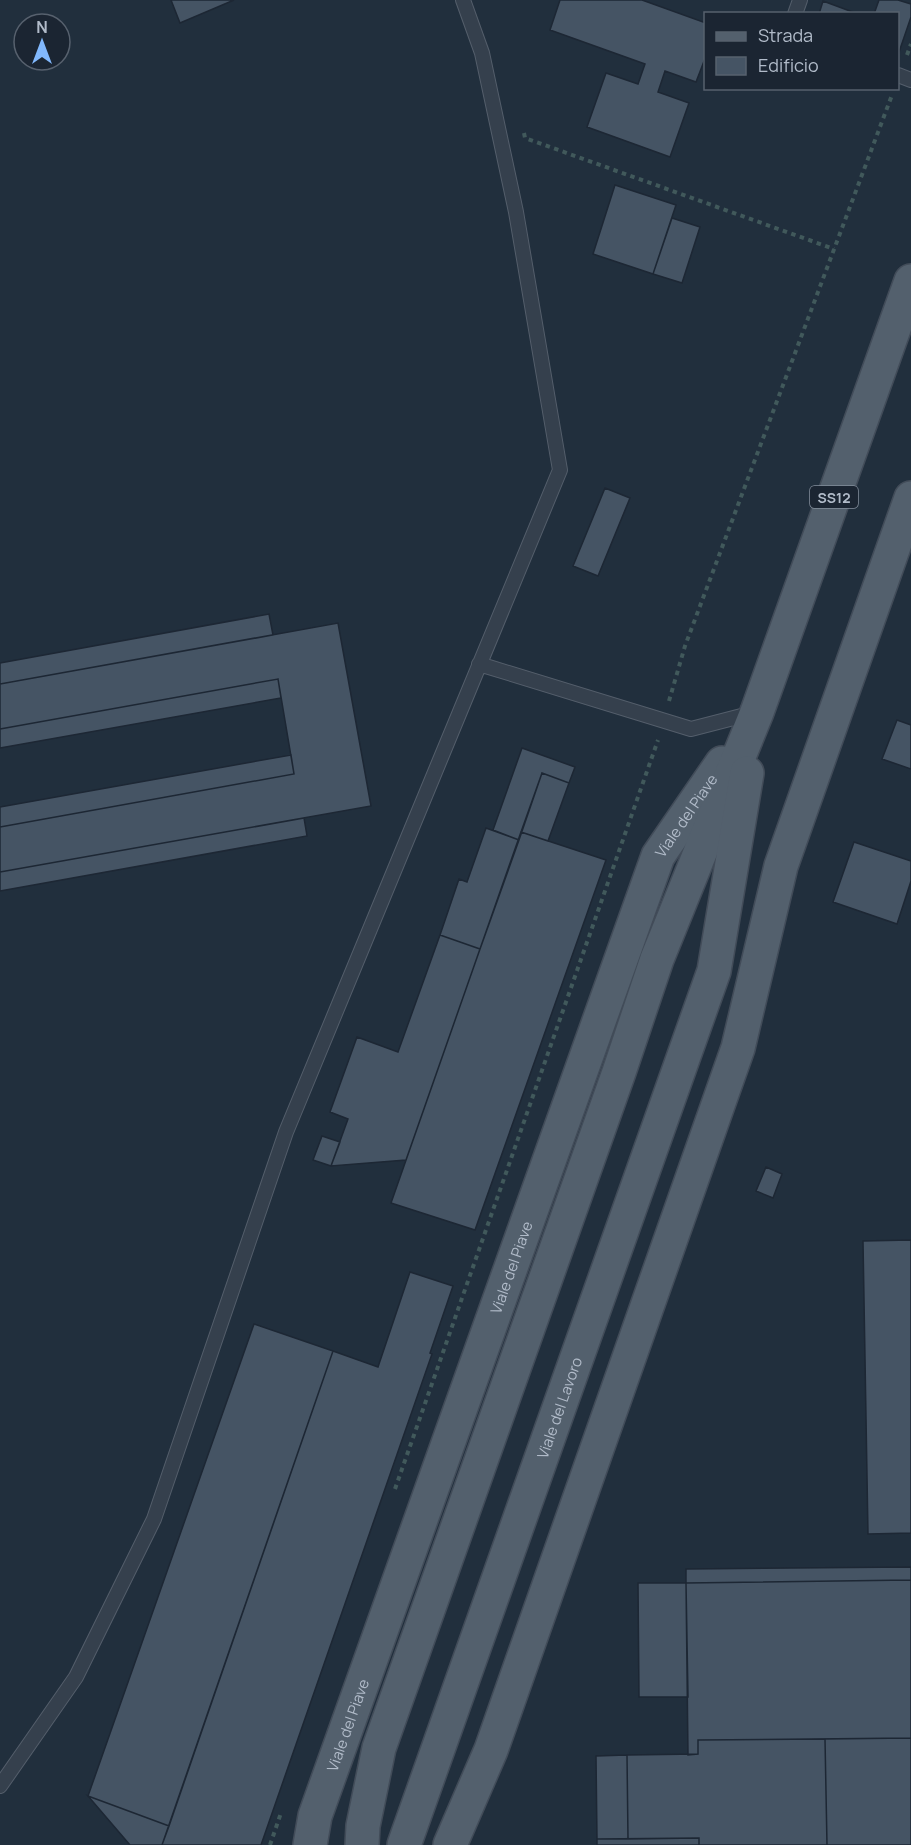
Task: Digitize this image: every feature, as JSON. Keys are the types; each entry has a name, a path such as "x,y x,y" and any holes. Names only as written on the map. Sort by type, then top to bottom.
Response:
{"main road":[{"name":"Viale del Piave","path":"362,1845 363,1826 379,1748 657,959 757,712 911,281"},
{"path":"450,1845 491,1750 738,1048 781,866 911,498"},
{"name":"Viale del Piave","path":"714,971 757,712"},
{"name":"Viale del Piave","path":"310,1845 315,1815 658,856 757,712"},
{"path":"714,971 781,866"},
{"name":"Viale del Lavoro","path":"404,1845 714,971"},
{"path":"470,1845 491,1750"}],"lane":[{"path":"0,1786 76,1677 154,1519 286,1132 560,470 516,212 482,53 463,0"},
{"path":"479,664 691,729 757,712"}],"path":[{"path":"393,1495 644,785 685,646 893,90"},
{"path":"522,127 525,138 834,249"},
{"path":"270,1845 282,1811"}],"building":[{"path":"171,0 234,0 180,23"},
{"path":"560,0 642,0 704,22 704,61 696,82 665,71 658,92 689,103 670,157 587,127 606,73 638,84 645,64 550,30"},
{"path":"879,0 898,0 911,4 911,17 899,52 899,12 875,12"},
{"path":"823,1 853,12 820,12"},
{"path":"615,185 676,205 653,274 593,254"},
{"path":"672,218 700,227 682,283 653,274"},
{"path":"605,488 630,498 598,576 573,566"},
{"path":"269,614 273,635 0,684 0,663"},
{"path":"338,623 371,806 0,872 0,827 294,774 278,679 0,729 0,684"},
{"path":"278,679 281,698 0,748 0,729"},
{"path":"897,720 911,725 911,769 882,759"},
{"path":"522,748 575,767 569,783 542,773 519,840 493,830"},
{"path":"291,755 294,774 0,827 0,807"},
{"path":"542,773 569,783 548,841 521,832"},
{"path":"304,818 307,836 0,891 0,872"},
{"path":"486,828 519,840 480,949 440,935 459,879 467,882"},
{"path":"521,832 606,860 475,1230 391,1203"},
{"path":"854,842 911,861 911,881 897,924 833,902"},
{"path":"440,935 480,949 406,1160 331,1166 348,1119 330,1112 357,1037 398,1052"},
{"path":"322,1136 340,1142 331,1166 313,1160"},
{"path":"766,1167 782,1174 773,1198 756,1191"},
{"path":"911,1240 911,1533 868,1534 863,1241"},
{"path":"410,1272 453,1286 430,1353 432,1354 261,1845 162,1845 333,1351 378,1367"},
{"path":"254,1324 333,1351 169,1826 88,1796"},
{"path":"911,1567 911,1580 686,1583 686,1569"},
{"path":"911,1580 911,1738 698,1740 698,1754 688,1755 686,1583"},
{"path":"638,1583 686,1583 688,1697 639,1697"},
{"path":"911,1738 911,1845 827,1845 825,1739"},
{"path":"825,1739 827,1845 699,1845 699,1838 628,1839 627,1755 698,1754 698,1740"},
{"path":"627,1755 628,1839 597,1839 596,1756"},
{"path":"88,1796 169,1826 162,1845 130,1845"},
{"path":"699,1838 699,1845 597,1845 597,1839"}]}
